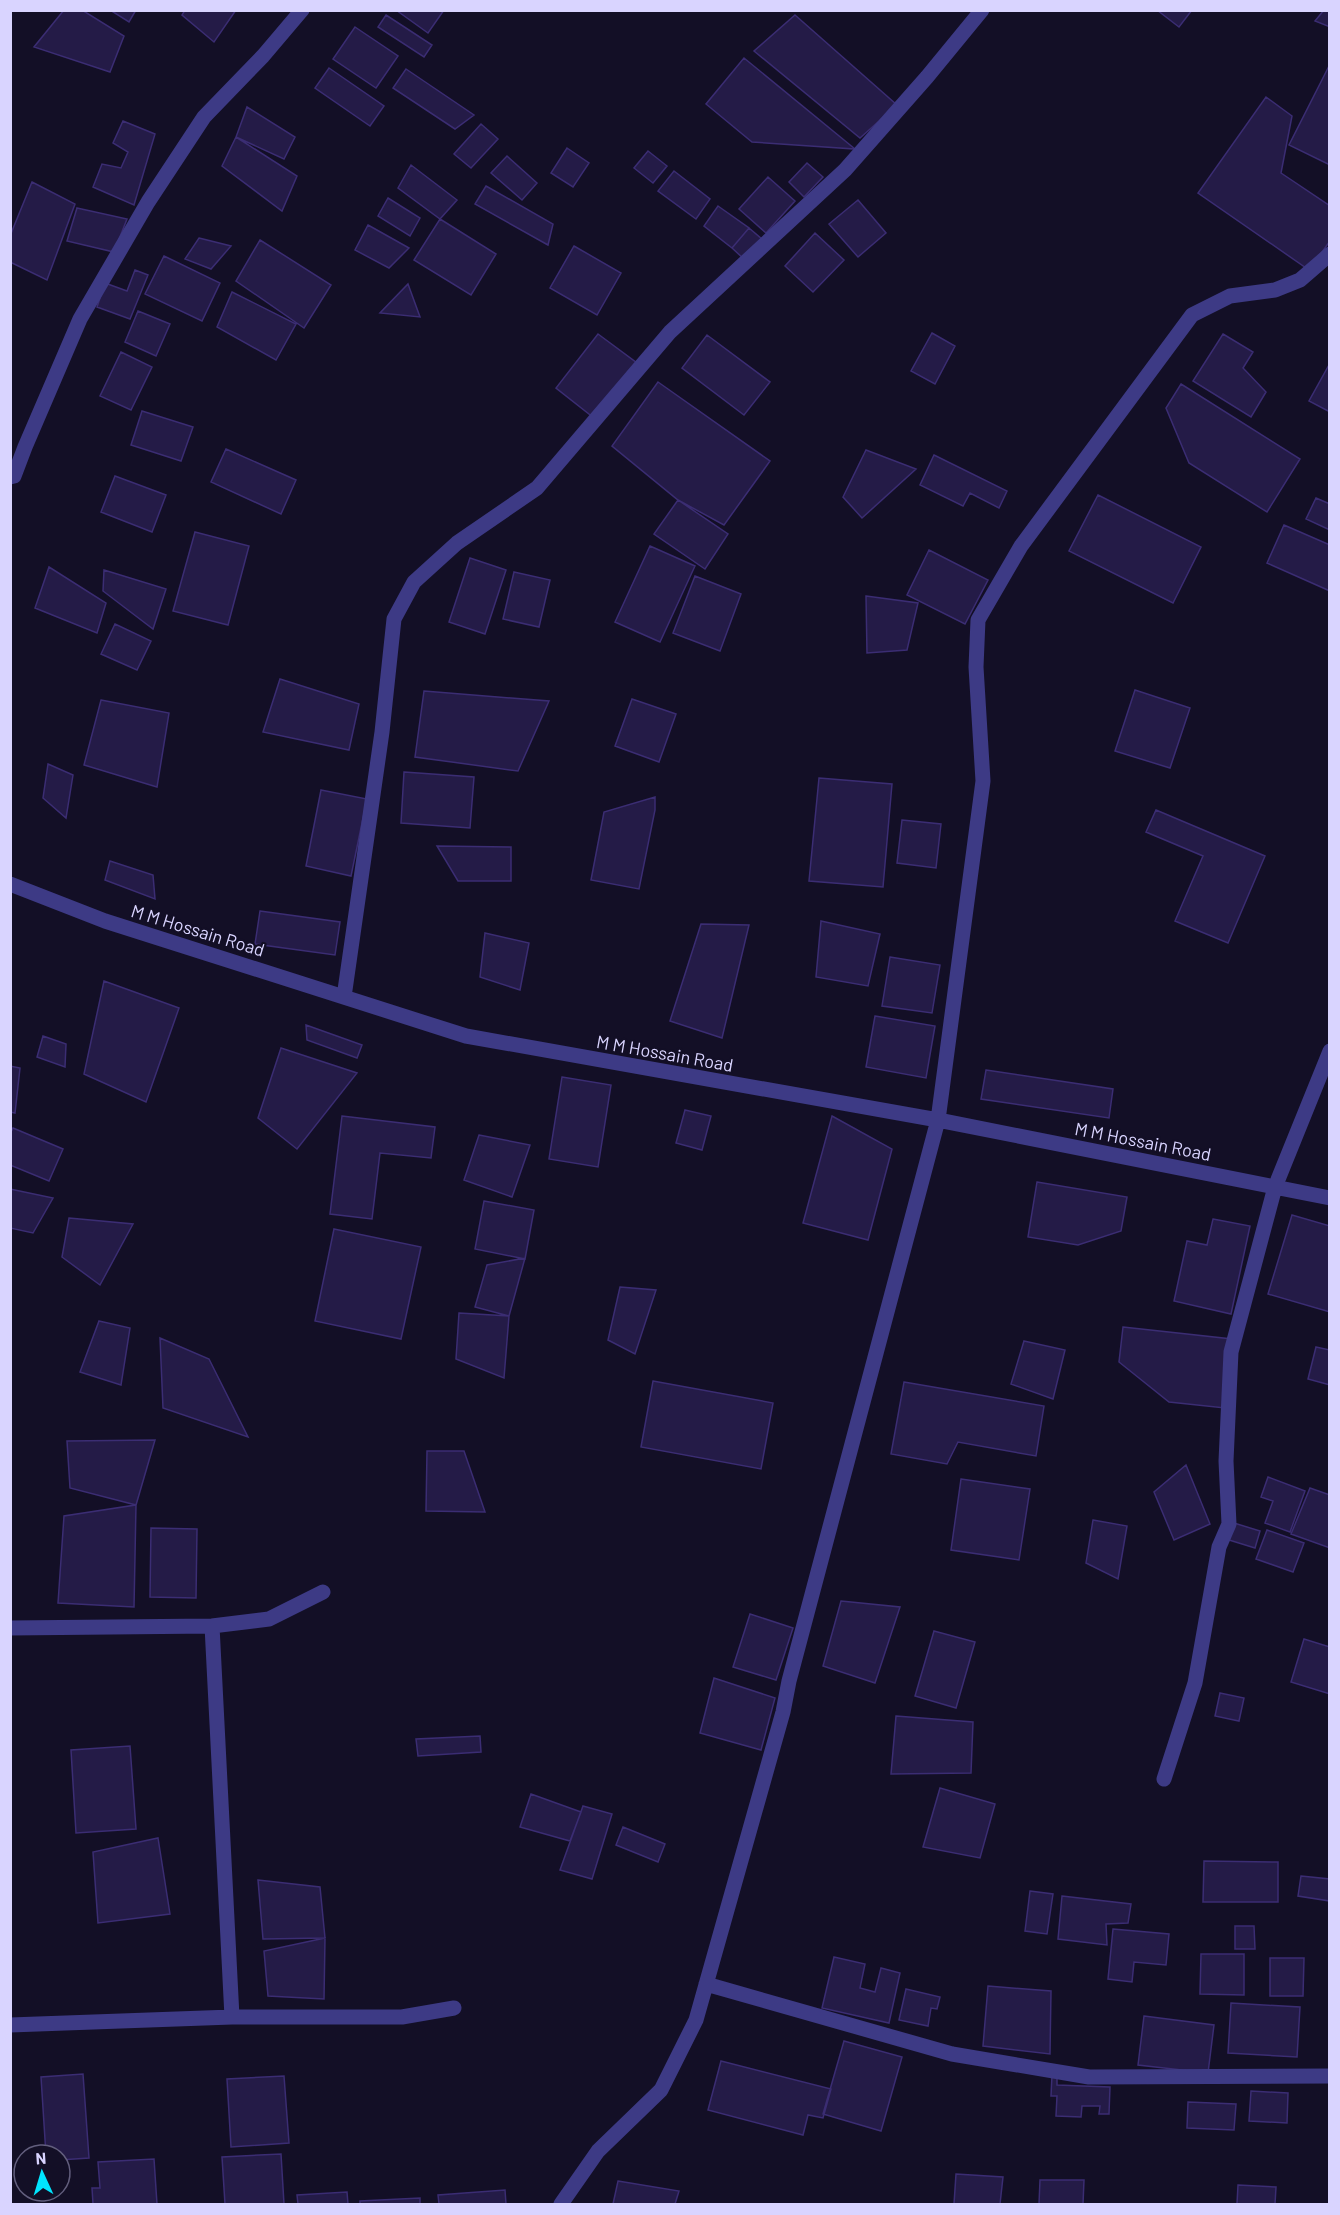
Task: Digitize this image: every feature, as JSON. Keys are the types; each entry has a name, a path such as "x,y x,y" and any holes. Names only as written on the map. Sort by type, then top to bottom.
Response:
{"street":[{"path":"10,477 14,476 80,319 148,202 204,117 263,56 302,10"},
{"path":"344,997 382,732 394,619 414,582 457,543 537,488 670,332 845,170 927,77 981,10"},
{"path":"561,2205 598,2151 661,2090 696,2020 783,1712 789,1681 938,1120 983,781 976,667 978,620 1021,546 1192,315 1230,296 1275,291 1300,280 1329,254"},
{"name":"M M Hossain Road","path":"10,884 105,921 466,1036 938,1120 1329,1198"},
{"path":"1164,1779 1195,1683 1219,1547 1229,1524 1226,1461 1231,1353 1275,1187 1329,1051"},
{"path":"10,1628 213,1626 269,1619 323,1592"},
{"path":"213,1626 232,2017"},
{"path":"706,1984 952,2054 1089,2077 1329,2076"},
{"path":"10,2025 232,2017 402,2017 454,2008"}],"building":[{"path":"64,10 82,10 124,36 110,72 34,47"},
{"path":"110,10 136,10 129,22"},
{"path":"185,10 236,10 214,42 182,15"},
{"path":"396,10 444,10 428,33"},
{"path":"1157,10 1192,10 1179,27"},
{"path":"1324,10 1330,10 1330,27 1315,21"},
{"path":"386,15 432,45 424,57 378,27"},
{"path":"795,15 897,105 860,138 754,51"},
{"path":"355,27 398,56 376,88 333,59"},
{"path":"744,58 855,149 752,142 706,104"},
{"path":"1330,64 1330,165 1289,145"},
{"path":"329,68 384,106 370,126 315,88"},
{"path":"406,69 474,115 455,129 393,88"},
{"path":"1266,97 1292,116 1281,173 1330,206 1330,241 1309,270 1198,193"},
{"path":"247,107 295,137 284,159 236,137"},
{"path":"123,121 155,134 134,205 93,187 102,164 121,168 128,152 113,143"},
{"path":"481,124 498,139 471,168 454,154"},
{"path":"236,137 297,176 282,211 222,166"},
{"path":"567,148 589,163 573,187 551,173"},
{"path":"648,151 667,166 653,183 634,168"},
{"path":"507,156 537,183 522,200 491,173"},
{"path":"807,163 823,177 804,197 789,182"},
{"path":"411,165 457,200 440,219 398,188"},
{"path":"674,171 710,199 696,219 658,191"},
{"path":"768,177 795,201 766,233 739,209"},
{"path":"32,182 75,204 47,280 10,262 10,236"},
{"path":"486,186 553,224 548,245 475,204"},
{"path":"388,198 420,218 410,236 378,216"},
{"path":"858,200 886,233 858,257 829,224"},
{"path":"718,206 749,228 732,248 704,226"},
{"path":"77,208 127,219 114,252 67,241"},
{"path":"440,219 496,254 471,295 414,260"},
{"path":"368,225 409,248 389,268 355,250"},
{"path":"749,228 763,240 745,260 732,248"},
{"path":"815,233 844,260 813,292 785,266"},
{"path":"199,238 231,246 211,269 185,259"},
{"path":"260,240 331,285 304,328 236,281"},
{"path":"574,246 621,273 597,315 550,288"},
{"path":"164,256 220,283 202,321 145,294"},
{"path":"135,270 148,275 130,319 97,307 105,283 127,291"},
{"path":"408,284 420,317 380,313"},
{"path":"232,292 296,324 276,360 217,327"},
{"path":"138,311 170,324 156,356 125,342"},
{"path":"932,333 955,346 935,384 911,371"},
{"path":"598,334 637,363 594,418 556,388"},
{"path":"1223,334 1253,352 1243,368 1266,392 1251,417 1193,381"},
{"path":"707,335 770,382 744,415 682,368"},
{"path":"121,352 152,367 131,410 100,396"},
{"path":"1330,363 1330,412 1309,401"},
{"path":"658,382 770,461 724,525 678,500 612,446"},
{"path":"1181,384 1300,459 1267,512 1189,463 1166,408"},
{"path":"142,411 193,427 181,461 131,445"},
{"path":"226,449 296,480 281,514 211,482"},
{"path":"866,450 916,469 862,518 843,497"},
{"path":"934,455 1007,491 999,508 970,493 963,506 920,485"},
{"path":"115,476 166,495 152,532 101,512"},
{"path":"1098,495 1201,547 1173,603 1069,551"},
{"path":"1316,498 1330,504 1330,530 1306,519"},
{"path":"678,500 728,534 705,569 654,534"},
{"path":"1284,525 1330,545 1330,591 1267,563"},
{"path":"195,532 249,546 228,625 173,611"},
{"path":"650,546 695,566 660,642 615,622"},
{"path":"929,550 988,580 965,624 907,595"},
{"path":"470,558 506,570 485,634 449,622"},
{"path":"49,567 106,603 97,633 35,608"},
{"path":"104,570 166,589 153,629 103,591"},
{"path":"514,572 550,580 539,627 503,619"},
{"path":"695,576 741,594 720,651 673,633"},
{"path":"866,596 918,603 907,650 867,653"},
{"path":"115,624 151,641 137,670 101,654"},
{"path":"280,679 359,704 349,750 263,732"},
{"path":"1135,690 1190,708 1170,768 1115,751"},
{"path":"424,691 549,701 518,771 415,757"},
{"path":"632,699 676,714 659,762 615,746"},
{"path":"101,700 169,713 157,787 84,765"},
{"path":"48,764 73,775 66,818 43,798"},
{"path":"404,772 474,777 470,828 401,823"},
{"path":"819,778 892,784 883,887 809,881"},
{"path":"321,790 367,799 351,876 306,866"},
{"path":"655,797 655,810 639,889 591,880 604,812"},
{"path":"1156,810 1265,856 1228,943 1175,921 1203,856 1146,832"},
{"path":"902,820 941,824 936,868 897,863"},
{"path":"437,846 511,847 511,881 458,881"},
{"path":"110,861 153,875 155,899 105,880"},
{"path":"260,911 340,922 335,955 255,944"},
{"path":"821,921 880,934 868,986 816,977"},
{"path":"701,924 749,925 722,1038 670,1021"},
{"path":"485,933 529,943 520,990 480,977"},
{"path":"890,957 940,965 932,1013 882,1006"},
{"path":"104,981 179,1008 146,1102 84,1074"},
{"path":"875,1016 935,1026 926,1078 866,1067"},
{"path":"306,1025 362,1045 357,1058 307,1040"},
{"path":"43,1036 66,1044 65,1067 37,1057"},
{"path":"281,1048 357,1073 297,1149 258,1118"},
{"path":"10,1066 20,1068 15,1113 10,1112"},
{"path":"986,1070 1113,1089 1109,1118 981,1099"},
{"path":"562,1077 611,1085 598,1167 549,1159"},
{"path":"685,1110 711,1116 702,1150 676,1143"},
{"path":"342,1116 435,1127 431,1158 380,1153 372,1219 330,1214"},
{"path":"832,1116 892,1149 868,1240 803,1223"},
{"path":"13,1128 63,1149 49,1181 10,1165 10,1134"},
{"path":"479,1135 530,1145 512,1197 464,1180"},
{"path":"1037,1182 1127,1197 1121,1231 1078,1245 1028,1237"},
{"path":"10,1189 53,1198 33,1233 10,1228"},
{"path":"484,1201 534,1210 525,1259 475,1249"},
{"path":"1292,1215 1330,1226 1330,1312 1268,1294"},
{"path":"69,1218 133,1224 100,1285 62,1257"},
{"path":"1213,1219 1250,1226 1231,1314 1174,1301 1187,1241 1207,1245"},
{"path":"334,1229 421,1247 401,1339 315,1321"},
{"path":"525,1258 509,1316 475,1307 487,1265"},
{"path":"620,1287 656,1290 635,1354 608,1340"},
{"path":"459,1313 509,1316 504,1378 456,1359"},
{"path":"99,1321 130,1328 121,1385 80,1372"},
{"path":"1123,1327 1232,1339 1225,1408 1169,1402 1119,1362"},
{"path":"160,1338 209,1359 248,1437 163,1408"},
{"path":"1024,1341 1065,1350 1053,1399 1011,1384"},
{"path":"1316,1347 1330,1350 1330,1385 1308,1379"},
{"path":"653,1381 773,1403 761,1469 641,1447"},
{"path":"904,1382 1044,1406 1036,1456 958,1442 947,1464 891,1454"},
{"path":"155,1440 136,1505 70,1488 67,1441"},
{"path":"427,1451 464,1451 485,1512 426,1511"},
{"path":"1186,1465 1210,1524 1174,1540 1154,1492"},
{"path":"1268,1477 1305,1491 1290,1532 1265,1523 1273,1501 1261,1497"},
{"path":"961,1479 1030,1489 1019,1560 951,1550"},
{"path":"1310,1488 1330,1495 1330,1548 1291,1534"},
{"path":"136,1505 134,1607 58,1603 64,1516"},
{"path":"1093,1520 1127,1526 1118,1579 1086,1563"},
{"path":"1234,1523 1260,1531 1255,1548 1229,1540"},
{"path":"151,1528 197,1529 196,1598 150,1597"},
{"path":"1267,1530 1304,1543 1293,1572 1256,1559"},
{"path":"841,1601 900,1607 875,1683 823,1666"},
{"path":"750,1614 793,1628 776,1680 733,1667"},
{"path":"934,1631 975,1642 956,1708 915,1696"},
{"path":"1304,1639 1330,1647 1330,1694 1291,1682"},
{"path":"714,1678 775,1698 761,1750 700,1733"},
{"path":"1220,1693 1244,1698 1239,1721 1215,1716"},
{"path":"896,1716 973,1722 971,1773 891,1774"},
{"path":"480,1736 481,1752 418,1756 416,1739"},
{"path":"130,1746 136,1829 76,1833 71,1750"},
{"path":"940,1788 995,1804 980,1858 923,1847"},
{"path":"531,1794 581,1812 570,1841 520,1827"},
{"path":"583,1806 612,1814 592,1879 560,1870"},
{"path":"623,1827 665,1844 658,1862 616,1845"},
{"path":"158,1838 170,1914 98,1923 93,1852"},
{"path":"1204,1861 1278,1862 1278,1902 1203,1902"},
{"path":"1301,1876 1330,1879 1330,1901 1298,1896"},
{"path":"258,1880 320,1887 325,1938 263,1939"},
{"path":"1030,1891 1053,1894 1047,1934 1025,1931"},
{"path":"1062,1896 1131,1904 1128,1923 1106,1924 1107,1945 1058,1939"},
{"path":"1235,1926 1254,1926 1255,1949 1235,1949"},
{"path":"1113,1929 1169,1934 1166,1965 1134,1962 1132,1982 1108,1979"},
{"path":"325,1938 324,1999 268,1996 264,1951"},
{"path":"1201,1954 1244,1954 1244,1995 1200,1994"},
{"path":"834,1957 865,1964 860,1988 875,1992 881,1968 900,1973 889,2023 822,2008"},
{"path":"1270,1958 1304,1958 1303,1996 1270,1996"},
{"path":"988,1986 1051,1991 1050,2054 983,2046"},
{"path":"906,1989 940,1997 937,2009 931,2008 928,2026 899,2020"},
{"path":"1231,2003 1300,2007 1297,2057 1228,2053"},
{"path":"1144,2016 1214,2025 1208,2073 1138,2065"},
{"path":"844,2041 902,2057 881,2131 823,2114"},
{"path":"721,2061 831,2089 823,2118 808,2115 803,2135 708,2110"},
{"path":"83,2074 89,2158 72,2159 72,2143 45,2143 41,2077"},
{"path":"1052,2075 1057,2075 1057,2085 1110,2087 1109,2114 1099,2114 1100,2106 1082,2106 1081,2117 1056,2116 1057,2096 1051,2096"},
{"path":"284,2076 289,2143 231,2147 227,2079"},
{"path":"1251,2091 1288,2093 1287,2123 1249,2121"},
{"path":"1188,2102 1236,2104 1234,2130 1187,2128"},
{"path":"281,2154 284,2204 225,2204 222,2157"},
{"path":"154,2159 157,2204 93,2204 92,2188 100,2188 98,2162"},
{"path":"956,2174 1003,2177 1000,2204 954,2204"},
{"path":"1040,2180 1084,2180 1083,2204 1039,2204"},
{"path":"618,2181 679,2191 675,2204 613,2204"},
{"path":"1238,2185 1276,2187 1275,2204 1237,2204"},
{"path":"505,2190 506,2204 439,2204 438,2195"},
{"path":"347,2192 348,2204 298,2204 297,2195"},
{"path":"420,2198 420,2204 360,2204 360,2201"}]}
